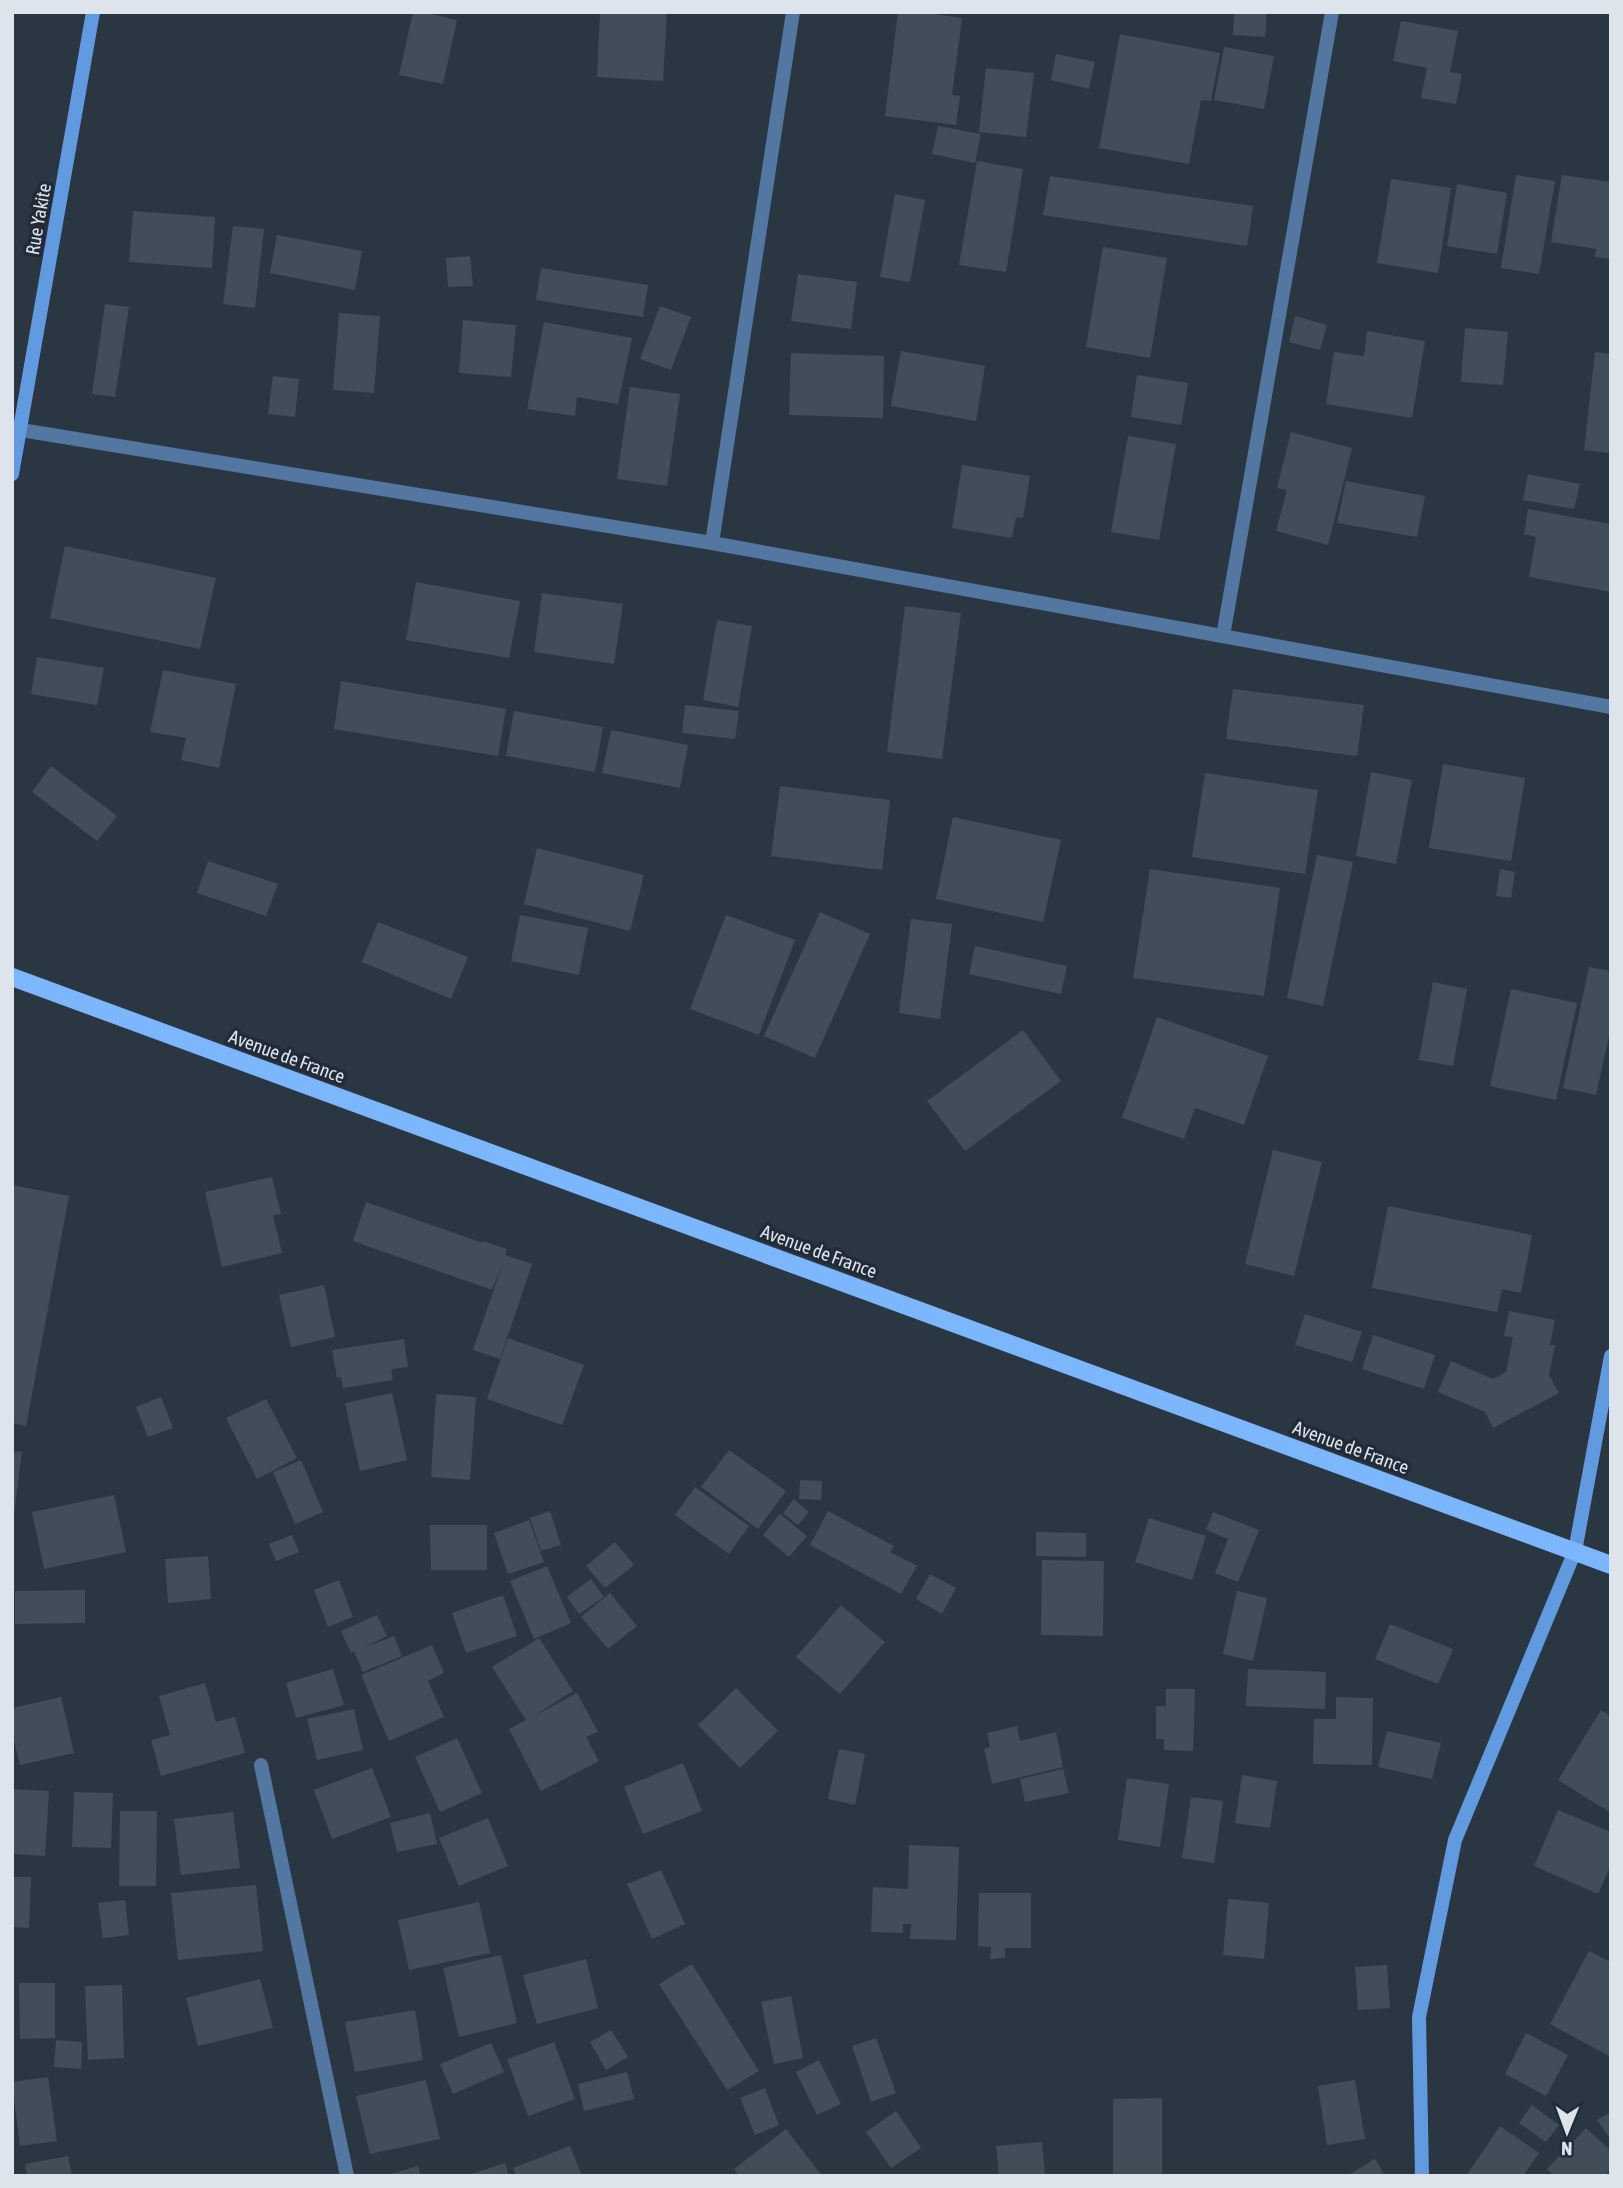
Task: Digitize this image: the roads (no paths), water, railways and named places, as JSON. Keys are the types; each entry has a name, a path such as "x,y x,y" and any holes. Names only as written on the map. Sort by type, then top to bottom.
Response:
{"main road":[{"name":"Avenue de France","path":"12,977 1611,1565"}],"street":[{"name":"Rue Yakite","path":"12,474 17,429 93,12"},
{"path":"712,543 793,12"},
{"path":"1223,636 1332,12"},
{"path":"17,429 712,543 1611,706"},
{"path":"1422,2176 1419,2017 1455,1840 1575,1552 1611,1356"},
{"path":"261,1765 347,2176"}]}
